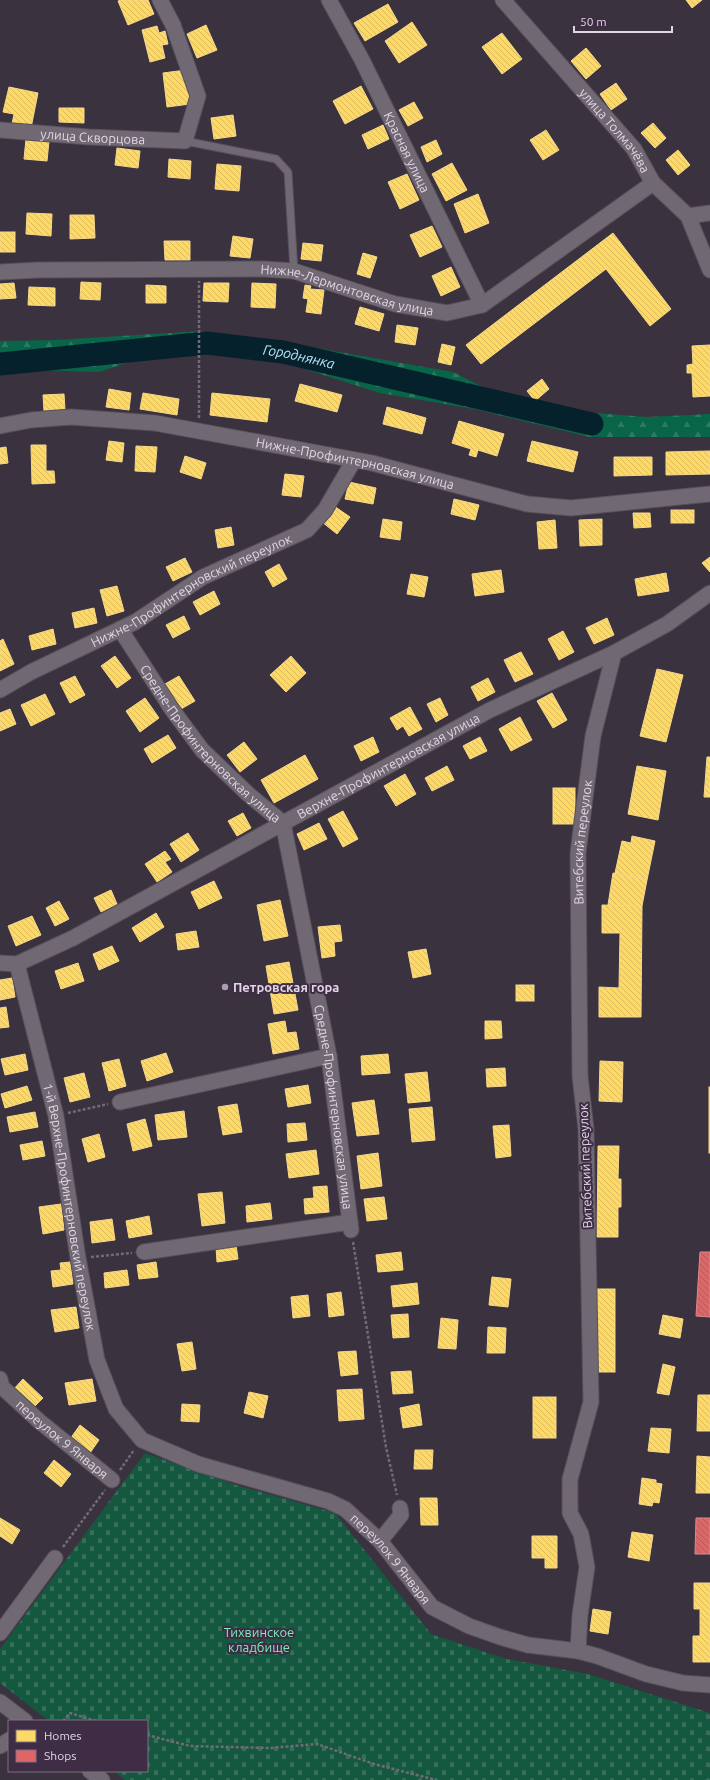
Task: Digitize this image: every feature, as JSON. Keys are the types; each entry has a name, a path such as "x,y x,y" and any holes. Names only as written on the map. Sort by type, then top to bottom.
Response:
{"street":[{"path":"160,0 173,25 198,96 185,141"},
{"name":"Красная улица","path":"329,0 366,67 482,305"},
{"name":"улица Толмачёва","path":"503,0 634,149 653,183 688,216 710,270"},
{"name":"улица Скворцова","path":"0,130 89,137 185,141"},
{"name":"Нижне-Лермонтовская улица","path":"0,272 38,270 199,269 264,269 294,271 395,304 447,313 482,305 653,183"},
{"path":"688,216 710,213"},
{"name":"Нижне-Профинтерновская улица","path":"0,426 31,420 71,417 155,422 372,463 527,504 571,508 710,494"},
{"name":"Нижне-Профинтерновский переулок","path":"0,690 31,672 135,622 203,577 307,530 325,510 354,460"},
{"name":"Верхне-Профинтерновская улица","path":"0,963 17,964 73,938 490,710 614,653 667,624 710,593"},
{"name":"Средне-Профинтерновская улица","path":"120,629 171,708 202,750 248,794 283,823 329,1056 351,1226"},
{"name":"Витебский переулок","path":"578,1651 580,1615 587,1567 581,1534 570,1513 570,1479 591,1402 586,1129 580,1076 578,853 593,736 614,653"},
{"name":"1-й Верхне-Профинтерновский переулок","path":"17,964 56,1116 78,1258 97,1360 116,1409 142,1440"},
{"path":"120,1102 329,1056"},
{"path":"144,1252 351,1226"},
{"name":"переулок 9 Января","path":"0,1379 2,1387 39,1422 112,1480"},
{"name":"переулок 9 Января","path":"142,1440 198,1464 328,1501 345,1509 380,1541 432,1607 469,1626 528,1645 578,1651 598,1656 646,1674 683,1683 710,1685"},
{"path":"380,1541 401,1515 400,1508"},
{"path":"0,1633 55,1558"},
{"path":"0,1702 24,1720"},
{"path":"91,1772 102,1780"}],"lane":[{"path":"185,141 276,159 288,172 294,271"}],"path":[{"path":"199,269 199,431"},
{"path":"56,1116 120,1102"},
{"path":"351,1226 386,1447 400,1508"},
{"path":"78,1258 144,1252"},
{"path":"55,1558 142,1440"},
{"path":"64,1720 70,1713 93,1720"},
{"path":"148,1735 190,1746 270,1748 317,1744 374,1764 436,1780"}],"green space":[{"path":"202,331 299,345 453,372 499,395 569,411 647,417 710,414 710,437 590,437 474,409 380,393 258,354 156,353 99,372 0,369 0,341 56,340"},
{"name":"Тихвинское кладбище","path":"145,1453 236,1485 335,1513 431,1634 506,1659 588,1674 710,1713 710,1780 125,1780 115,1772 148,1772 148,1720 48,1720 0,1683 0,1649"}],"building: Homes":[{"path":"148,0 154,14 128,25 118,1"},
{"path":"686,0 702,0 692,8"},
{"path":"388,4 398,22 365,41 354,23"},
{"path":"412,22 427,45 399,63 385,41"},
{"path":"206,25 217,50 197,58 187,34"},
{"path":"157,26 159,33 165,31 168,44 162,45 165,58 150,62 142,30"},
{"path":"502,33 522,59 502,74 482,47"},
{"path":"586,48 601,66 586,79 571,61"},
{"path":"186,70 190,104 167,107 163,73"},
{"path":"616,83 627,99 611,110 600,94"},
{"path":"361,86 373,109 345,124 333,101"},
{"path":"9,87 38,93 31,128 12,124 14,114 3,112"},
{"path":"414,102 423,118 408,126 399,110"},
{"path":"59,108 84,108 84,123 59,122"},
{"path":"233,115 236,136 214,139 211,118"},
{"path":"653,123 666,138 655,148 641,133"},
{"path":"383,125 389,139 368,149 362,135"},
{"path":"546,130 559,150 543,160 530,140"},
{"path":"26,139 49,141 47,161 24,159"},
{"path":"436,140 442,154 427,162 421,147"},
{"path":"117,148 140,151 138,168 115,165"},
{"path":"678,150 690,165 678,175 666,160"},
{"path":"169,159 191,161 190,179 168,177"},
{"path":"452,163 467,190 446,201 432,174"},
{"path":"217,164 241,166 239,191 215,189"},
{"path":"407,174 419,200 400,209 388,182"},
{"path":"478,194 489,223 465,233 454,204"},
{"path":"27,213 52,214 51,236 26,234"},
{"path":"70,215 94,215 95,238 70,239"},
{"path":"432,226 442,247 420,257 410,235"},
{"path":"0,232 15,232 15,252 0,252"},
{"path":"613,233 671,309 650,326 606,269 481,364 466,345"},
{"path":"233,236 253,239 250,258 230,256"},
{"path":"164,241 190,241 190,260 165,260"},
{"path":"303,243 323,245 321,261 301,259"},
{"path":"363,253 377,257 370,278 357,274"},
{"path":"451,267 460,287 441,296 432,276"},
{"path":"81,282 101,283 100,300 80,299"},
{"path":"14,283 16,298 0,299 0,284"},
{"path":"204,283 229,283 228,302 203,301"},
{"path":"252,283 276,284 275,308 251,307"},
{"path":"146,285 166,286 166,303 146,303"},
{"path":"305,285 311,286 310,289 324,290 321,314 306,312 308,299 303,298"},
{"path":"29,287 55,288 55,306 28,305"},
{"path":"360,307 384,314 379,331 355,324"},
{"path":"397,325 418,328 415,345 395,342"},
{"path":"442,344 455,347 451,365 438,362"},
{"path":"710,345 710,396 693,397 692,373 687,373 687,365 693,364 692,346"},
{"path":"542,379 549,389 535,401 527,391"},
{"path":"300,384 342,395 337,412 295,401"},
{"path":"109,389 131,393 129,410 106,407"},
{"path":"143,393 179,399 177,415 140,409"},
{"path":"212,393 270,399 267,422 210,415"},
{"path":"64,394 65,410 44,411 43,395"},
{"path":"387,407 426,418 422,434 383,424"},
{"path":"459,421 504,434 497,456 478,450 476,457 469,455 471,449 452,443"},
{"path":"109,441 124,443 122,462 106,460"},
{"path":"532,441 578,452 573,472 527,461"},
{"path":"31,445 46,445 46,471 54,471 55,483 32,484"},
{"path":"136,446 157,447 155,472 135,471"},
{"path":"6,447 8,463 0,464 0,448"},
{"path":"710,451 710,474 666,475 666,452"},
{"path":"185,456 206,463 201,479 180,472"},
{"path":"614,457 652,457 652,475 614,476"},
{"path":"285,474 304,476 301,497 282,495"},
{"path":"349,482 376,488 373,504 345,499"},
{"path":"454,499 479,505 475,520 451,514"},
{"path":"334,506 350,517 337,534 322,522"},
{"path":"671,510 694,510 694,523 671,523"},
{"path":"633,513 650,513 651,527 634,528"},
{"path":"383,519 402,522 400,540 380,537"},
{"path":"602,519 602,545 580,546 579,520"},
{"path":"555,520 557,548 539,549 537,522"},
{"path":"231,527 234,545 218,548 215,530"},
{"path":"710,557 710,572 702,563"},
{"path":"185,558 192,572 173,581 166,567"},
{"path":"279,564 287,579 273,587 265,572"},
{"path":"501,570 504,592 475,596 472,574"},
{"path":"666,573 669,591 638,596 635,579"},
{"path":"411,574 428,577 424,597 407,594"},
{"path":"117,586 124,611 107,616 100,590"},
{"path":"214,591 220,604 200,615 193,602"},
{"path":"94,608 97,623 75,628 72,613"},
{"path":"184,616 190,629 173,638 166,625"},
{"path":"607,618 614,635 594,644 586,628"},
{"path":"53,629 56,644 32,650 29,636"},
{"path":"563,631 574,652 559,660 548,639"},
{"path":"3,639 14,664 0,671 0,641"},
{"path":"521,652 533,674 515,682 504,660"},
{"path":"115,656 131,678 117,688 101,666"},
{"path":"291,656 306,673 286,692 270,675"},
{"path":"657,669 683,675 666,742 640,736"},
{"path":"75,676 85,695 70,703 60,683"},
{"path":"179,676 195,701 181,709 165,684"},
{"path":"488,678 495,692 478,701 471,687"},
{"path":"552,693 567,720 553,728 537,701"},
{"path":"45,694 55,714 31,726 21,705"},
{"path":"145,698 159,718 140,732 126,711"},
{"path":"440,698 448,715 436,722 427,704"},
{"path":"410,707 422,729 409,736 403,726 397,730 390,718"},
{"path":"10,709 16,724 0,731 0,713"},
{"path":"520,717 532,740 511,751 499,729"},
{"path":"168,735 176,748 152,763 144,749"},
{"path":"373,737 379,752 361,761 354,746"},
{"path":"480,737 487,751 470,759 463,746"},
{"path":"244,742 257,759 240,772 227,755"},
{"path":"305,755 318,779 274,803 261,780"},
{"path":"707,757 710,757 710,797 704,797"},
{"path":"447,766 454,780 432,791 425,778"},
{"path":"637,766 666,771 658,820 628,814"},
{"path":"405,774 416,794 396,806 384,786"},
{"path":"553,788 575,788 575,824 553,824"},
{"path":"343,811 358,839 343,847 328,819"},
{"path":"243,813 251,828 237,836 228,821"},
{"path":"319,823 327,839 304,850 297,834"},
{"path":"188,833 199,850 181,862 170,844"},
{"path":"632,836 655,841 647,880 615,873 622,841 631,843"},
{"path":"165,851 171,859 165,862 172,872 157,882 145,864"},
{"path":"613,873 647,880 642,906 608,905"},
{"path":"214,881 222,898 199,909 191,892"},
{"path":"111,890 117,904 101,912 94,898"},
{"path":"280,900 288,936 264,941 257,905"},
{"path":"59,901 69,919 55,926 46,908"},
{"path":"602,905 642,906 641,1017 599,1017 599,987 619,988 620,933 602,933"},
{"path":"156,913 164,927 140,942 132,928"},
{"path":"32,916 41,935 16,946 8,926"},
{"path":"340,925 342,941 334,942 335,956 322,958 318,927"},
{"path":"196,931 199,947 178,950 176,934"},
{"path":"112,946 119,961 99,970 93,954"},
{"path":"426,949 431,974 413,978 408,952"},
{"path":"289,962 298,1010 274,1014 266,966"},
{"path":"78,963 84,981 61,989 55,971"},
{"path":"12,978 15,997 0,1000 0,980"},
{"path":"516,985 534,985 534,1001 516,1001"},
{"path":"6,1007 9,1027 0,1028 0,1008"},
{"path":"285,1021 287,1033 296,1032 299,1049 273,1054 268,1024"},
{"path":"485,1021 501,1021 502,1038 485,1039"},
{"path":"166,1053 173,1072 147,1081 141,1061"},
{"path":"25,1054 28,1070 5,1075 1,1059"},
{"path":"388,1054 390,1073 362,1075 361,1056"},
{"path":"119,1059 126,1086 109,1091 102,1063"},
{"path":"600,1061 623,1062 622,1102 599,1101"},
{"path":"505,1068 506,1086 487,1087 486,1069"},
{"path":"427,1072 430,1101 408,1103 405,1074"},
{"path":"84,1073 90,1097 70,1102 64,1078"},
{"path":"308,1085 311,1103 288,1107 285,1089"},
{"path":"27,1086 32,1100 5,1108 1,1094"},
{"path":"710,1087 710,1153 709,1153"},
{"path":"374,1100 379,1134 357,1136 352,1103"},
{"path":"237,1104 242,1132 223,1135 218,1107"},
{"path":"432,1107 435,1140 412,1142 409,1109"},
{"path":"184,1111 187,1137 158,1140 155,1115"},
{"path":"35,1112 38,1127 10,1132 7,1117"},
{"path":"145,1119 152,1146 133,1151 127,1124"},
{"path":"305,1123 307,1140 288,1142 287,1124"},
{"path":"509,1125 511,1156 496,1158 493,1126"},
{"path":"99,1134 105,1157 88,1162 82,1139"},
{"path":"42,1141 45,1156 23,1160 20,1145"},
{"path":"598,1146 619,1146 618,1179 621,1179 621,1207 618,1207 618,1237 597,1237"},
{"path":"316,1150 319,1174 289,1178 286,1154"},
{"path":"378,1153 382,1186 361,1189 357,1156"},
{"path":"327,1186 329,1212 305,1214 304,1199 314,1198 313,1187"},
{"path":"222,1192 225,1223 202,1226 198,1194"},
{"path":"384,1197 387,1219 367,1221 364,1199"},
{"path":"270,1203 272,1219 247,1222 246,1206"},
{"path":"61,1204 64,1230 43,1234 39,1207"},
{"path":"149,1216 152,1234 129,1238 126,1221"},
{"path":"112,1219 115,1240 92,1243 90,1222"},
{"path":"236,1245 238,1259 217,1262 216,1247"},
{"path":"401,1252 403,1270 378,1272 376,1255"},
{"path":"70,1262 73,1284 53,1287 51,1271 61,1270 60,1263"},
{"path":"156,1262 158,1277 139,1279 137,1265"},
{"path":"127,1270 129,1285 105,1288 104,1273"},
{"path":"492,1277 511,1279 508,1307 489,1305"},
{"path":"417,1283 419,1304 393,1307 391,1286"},
{"path":"595,1289 615,1289 615,1372 595,1372"},
{"path":"341,1292 344,1315 329,1317 327,1294"},
{"path":"308,1295 310,1316 293,1318 291,1297"},
{"path":"76,1307 79,1328 55,1332 51,1310"},
{"path":"408,1314 409,1337 393,1338 391,1315"},
{"path":"663,1315 683,1319 680,1338 659,1334"},
{"path":"441,1318 458,1320 456,1349 438,1348"},
{"path":"488,1327 506,1328 505,1353 487,1353"},
{"path":"192,1342 196,1369 182,1371 177,1344"},
{"path":"356,1351 358,1374 341,1376 338,1352"},
{"path":"663,1364 675,1367 669,1395 657,1393"},
{"path":"411,1371 413,1393 393,1394 391,1372"},
{"path":"23,1379 43,1398 32,1409 13,1390"},
{"path":"92,1379 96,1401 69,1405 65,1383"},
{"path":"362,1389 364,1419 339,1421 337,1390"},
{"path":"249,1392 268,1396 263,1418 244,1413"},
{"path":"698,1395 710,1395 710,1431 697,1431"},
{"path":"533,1397 556,1397 556,1438 533,1438"},
{"path":"182,1404 200,1405 199,1422 181,1421"},
{"path":"419,1404 422,1425 403,1428 400,1408"},
{"path":"80,1425 99,1440 90,1453 70,1439"},
{"path":"651,1428 671,1429 669,1453 648,1451"},
{"path":"415,1450 433,1450 432,1469 414,1469"},
{"path":"697,1456 710,1457 710,1493 696,1493"},
{"path":"54,1460 71,1474 61,1487 44,1473"},
{"path":"642,1478 656,1480 656,1483 662,1484 659,1503 653,1502 652,1506 639,1504"},
{"path":"420,1498 437,1498 438,1525 421,1525"},
{"path":"0,1518 20,1530 12,1544 0,1536"},
{"path":"632,1532 653,1535 649,1561 628,1557"},
{"path":"532,1536 557,1536 557,1568 545,1568 545,1558 532,1558"},
{"path":"694,1583 710,1583 710,1662 693,1662 693,1636 700,1636 700,1609 694,1609"},
{"path":"593,1609 611,1612 608,1634 590,1631"}],"building: Shops":[{"path":"700,1252 710,1252 710,1317 696,1316"},
{"path":"696,1518 710,1518 710,1554 695,1554"}],"waterway":[{"name":"Городнянка","path":"0,364 207,343 283,352 592,424"}],"place":[{"name":"Петровская гора","path":"225,987"}]}
